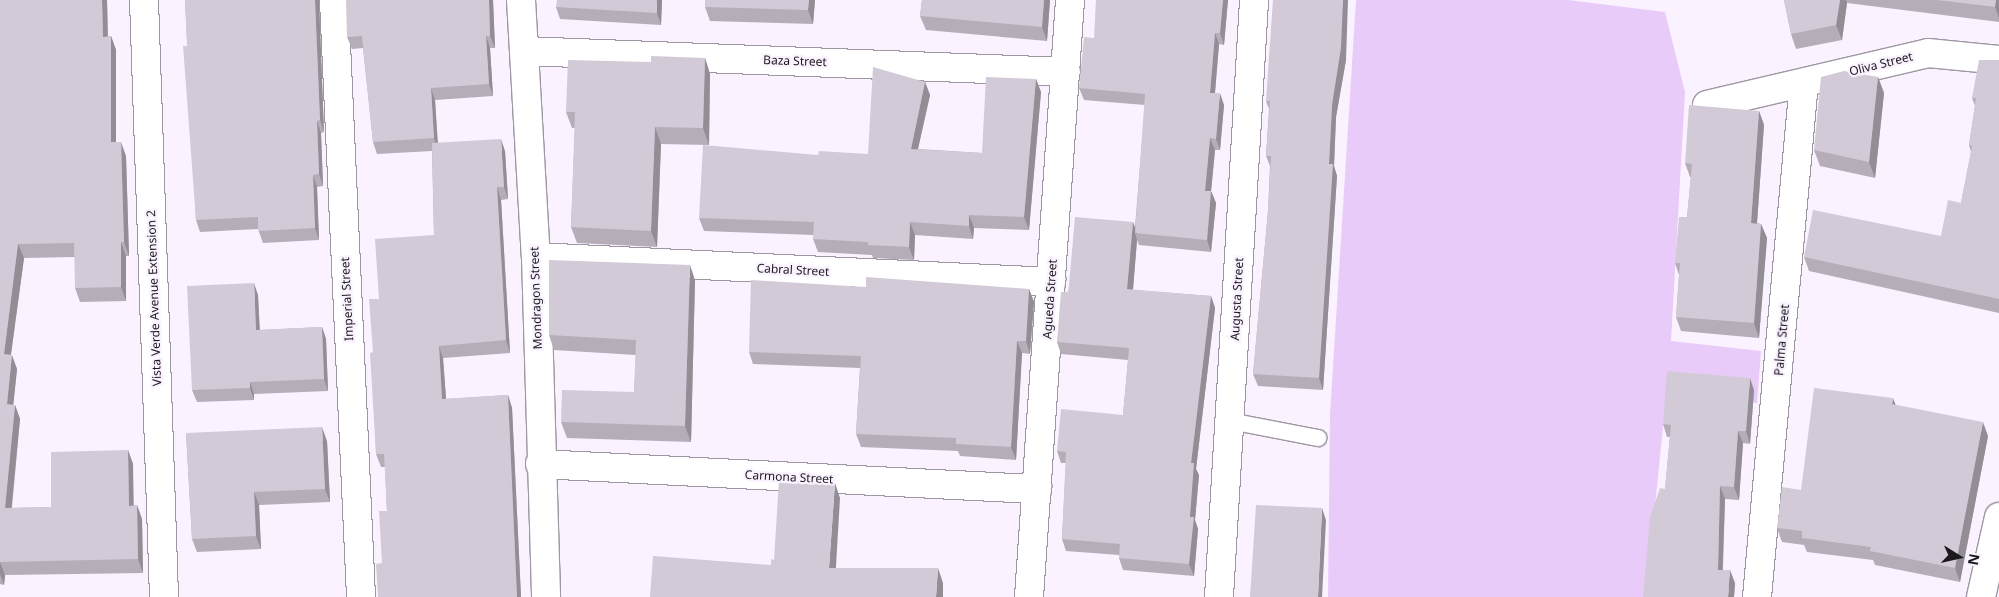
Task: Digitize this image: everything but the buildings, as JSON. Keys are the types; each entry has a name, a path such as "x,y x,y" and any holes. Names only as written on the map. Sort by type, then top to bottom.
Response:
{"street":[{"name":"Vista Verde Avenue Extension 2","path":"144,0 164,597"},
{"name":"Imperial Street","path":"334,0 361,597"},
{"name":"Mondragon Street","path":"521,0 536,257 540,464 546,597"},
{"name":"Agueda Street","path":"1029,597 1070,0"},
{"name":"Augusta Street","path":"1219,597 1254,0"},
{"name":"Baza Street","path":"524,51 1066,72"},
{"name":"Oliva Street","path":"1707,105 1928,53 1999,60"},
{"name":"Palma Street","path":"1758,597 1804,83"},
{"name":"Cabral Street","path":"536,257 1051,282"},
{"name":"Carmona Street","path":"540,464 1037,489"},
{"path":"1981,597 1999,517"}],"lane":[{"path":"1230,421 1318,438"}],"shaded area":[{"path":"1356,0 1568,0 1665,12 1685,92 1671,341 1761,351 1757,403 1666,396 1646,597 1328,597 1330,415"}]}
